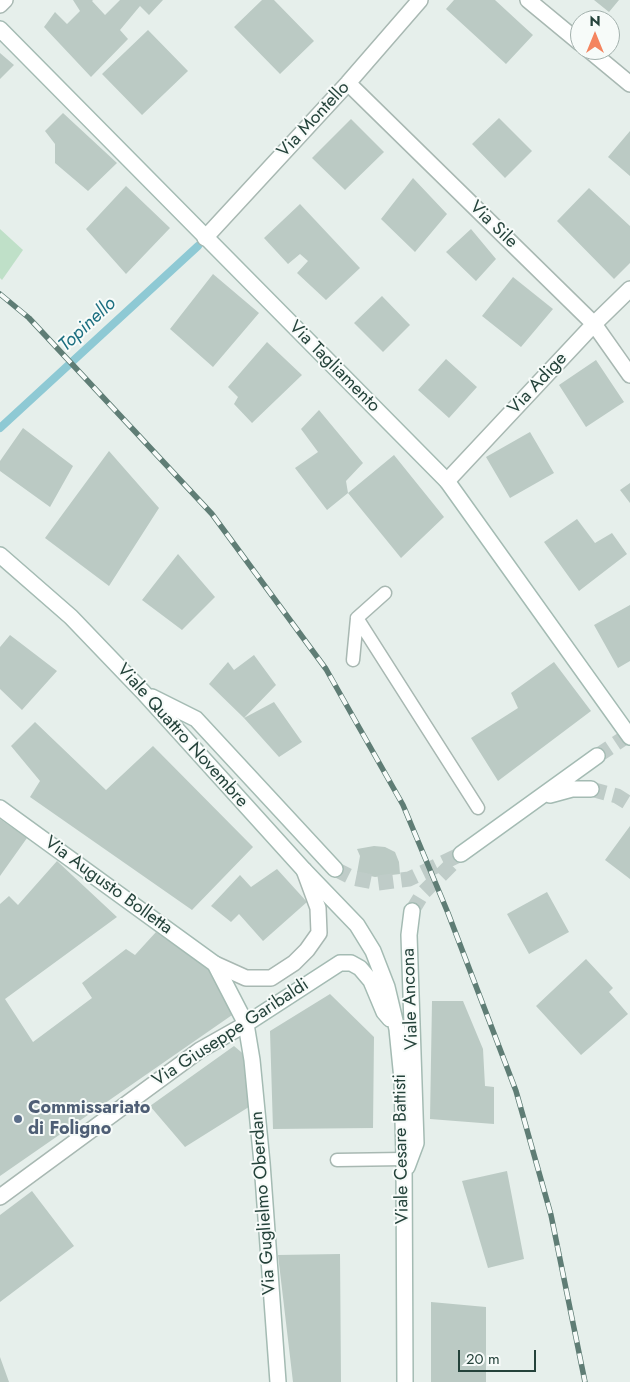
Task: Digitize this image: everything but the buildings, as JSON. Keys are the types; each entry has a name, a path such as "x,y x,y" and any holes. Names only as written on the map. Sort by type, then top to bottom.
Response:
{"main road":[{"path":"0,5 5,0"},
{"name":"Via Montello","path":"205,238 348,83 420,0"},
{"path":"528,0 570,35"},
{"name":"Via Tagliamento","path":"0,29 447,481 630,737"},
{"path":"601,60 630,84"},
{"name":"Via Sile","path":"348,83 594,324 630,375"},
{"name":"Via Adige","path":"447,481 594,324 630,289"},
{"name":"Viale Quattro Novembre","path":"0,555 70,617 143,692 304,870 357,925"},
{"path":"143,692 196,719 335,869"},
{"path":"461,854 597,756"},
{"path":"539,798 572,789 591,789"},
{"name":"Via Augusto Bolletta","path":"0,808 216,964 246,978 271,978 294,964 319,933 318,908 304,870"},
{"name":"Viale Ancona","path":"404,1175 416,1143 409,935 412,911"},
{"name":"Viale Cesare Battisti","path":"357,925 373,951 387,987 397,1029 402,1079 404,1159 405,1382"},
{"name":"Via Giuseppe Garibaldi","path":"0,1197 200,1050 246,1024 340,963 351,963 360,968 371,981 384,1012 397,1029"},
{"name":"Via Augusto Bolletta","path":"216,964 246,1024"},
{"name":"Via Guglielmo Oberdan","path":"246,1024 252,1060 262,1163 278,1382"}],"lane":[{"path":"353,660 357,618 385,593"},
{"path":"357,618 478,808"},
{"path":"336,1160 404,1159"}],"green space":[{"path":"0,229 23,250 2,280 0,278"}],"waterway":[{"name":"Topinello","path":"0,428 198,246"}],"tunnel":[{"path":"597,756 630,734"},
{"path":"591,789 617,796 630,804"},
{"path":"335,869 353,878 378,883 409,879 461,854"},
{"path":"412,911 423,893 453,863"}],"railway":[{"path":"0,294 29,318 212,514 326,669 403,805 448,913 516,1091 551,1215 585,1382"}],"place":[{"name":"Commissariato di Foligno","path":"18,1119"}]}
